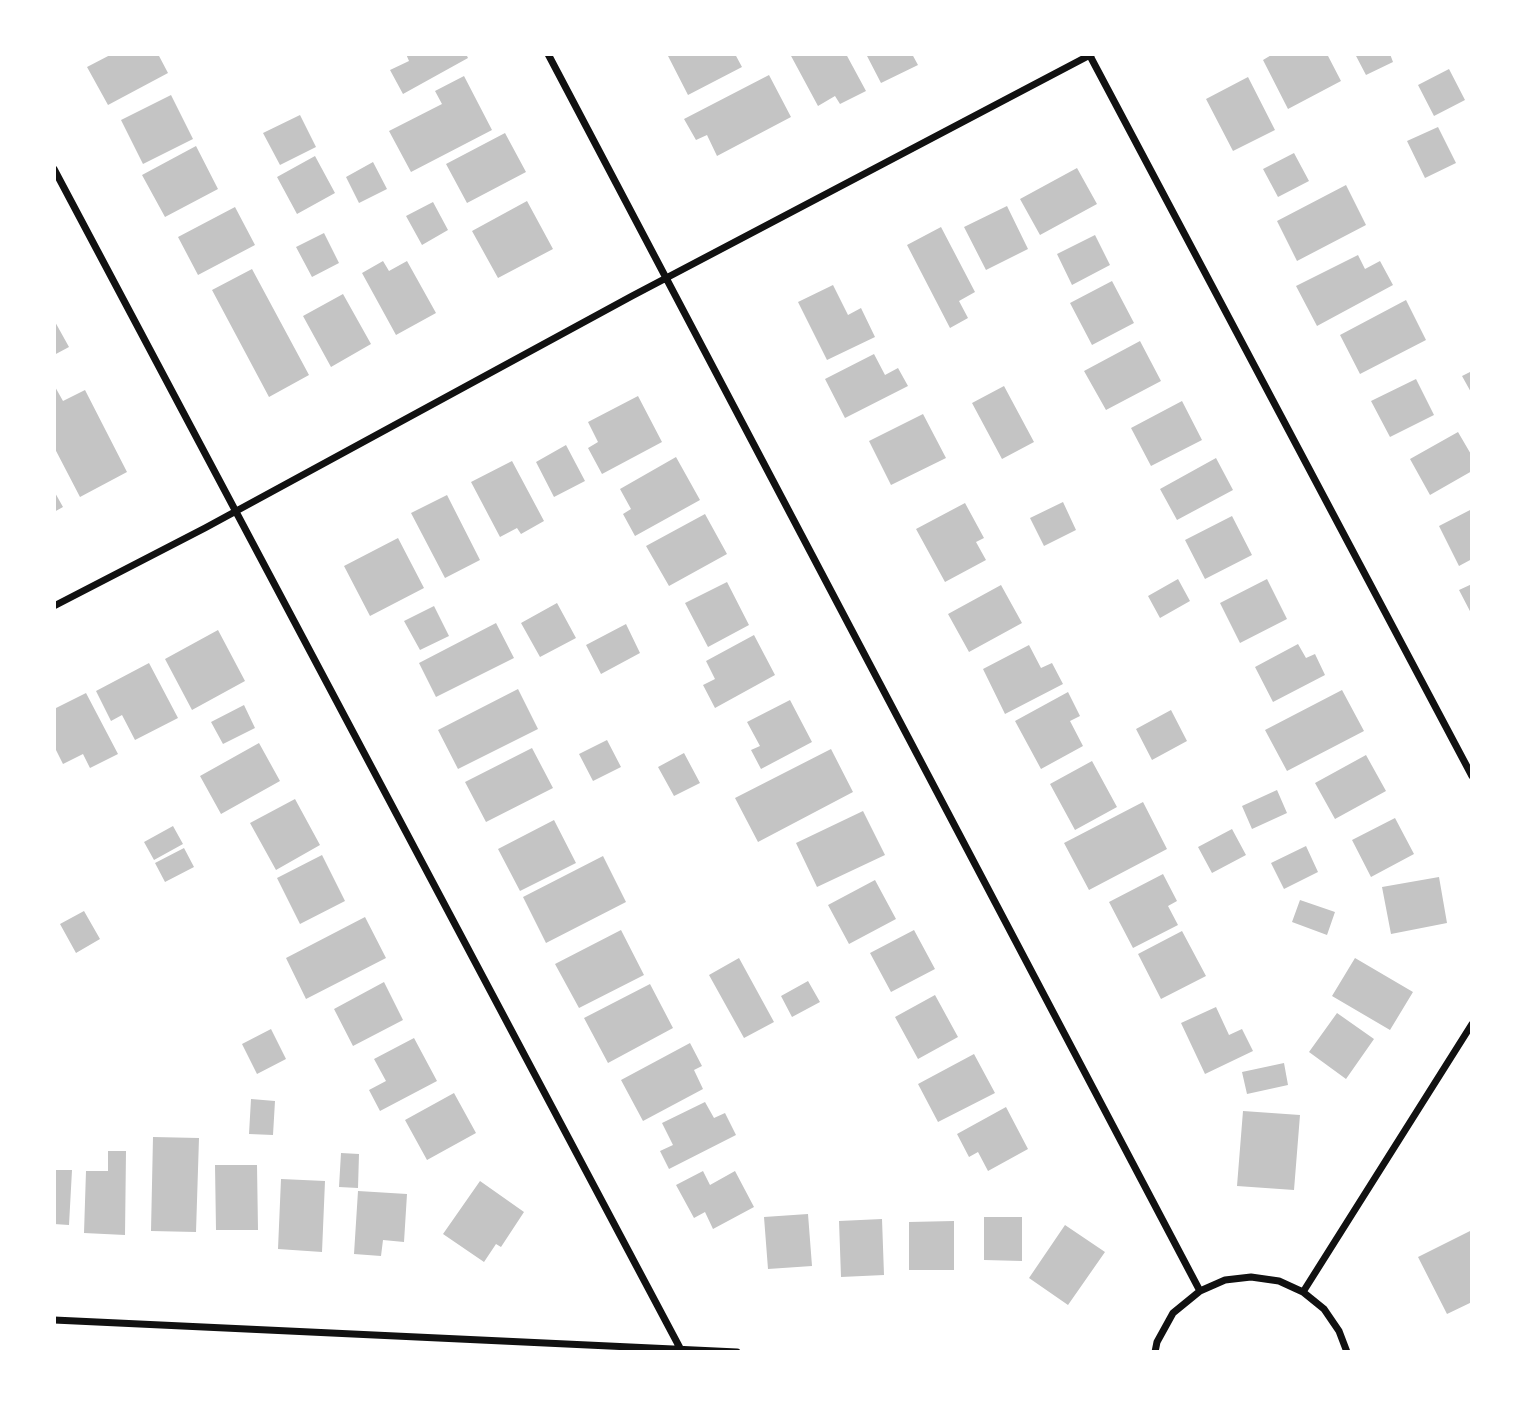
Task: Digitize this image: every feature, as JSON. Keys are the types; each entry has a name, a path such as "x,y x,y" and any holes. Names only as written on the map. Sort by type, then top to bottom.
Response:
{"street":[{"path":"548,54 1200,1291"},
{"path":"54,606 1090,55 1472,776"},
{"path":"54,169 680,1348"},
{"path":"1303,1292 1472,1024"},
{"path":"1155,1352 1157,1342 1173,1313 1200,1291 1225,1280 1251,1277 1279,1281 1303,1292 1324,1309 1339,1331 1347,1352"},
{"path":"54,1320 737,1352"}],"building":[{"path":"112,54 158,54 168,73 108,105 87,67"},
{"path":"406,54 466,54 468,58 403,94 390,70 409,61"},
{"path":"667,54 735,54 742,67 688,95"},
{"path":"790,54 846,54 866,91 840,104 835,96 818,106"},
{"path":"866,54 912,54 918,65 881,83"},
{"path":"1273,54 1327,54 1341,81 1288,109 1263,60"},
{"path":"1355,54 1390,54 1393,62 1366,75"},
{"path":"1449,69 1465,100 1434,116 1418,85"},
{"path":"769,75 791,117 717,156 707,135 696,140 684,119"},
{"path":"464,76 492,130 411,172 389,131 442,104 435,91"},
{"path":"1248,77 1275,130 1233,151 1206,99"},
{"path":"171,95 193,139 143,164 121,120"},
{"path":"300,115 316,147 280,165 263,133"},
{"path":"1438,127 1456,163 1425,178 1407,141"},
{"path":"505,133 526,172 467,203 446,164"},
{"path":"196,146 218,189 165,217 142,175"},
{"path":"1294,153 1309,181 1278,197 1263,169"},
{"path":"315,156 335,193 297,214 277,177"},
{"path":"373,162 387,189 359,203 346,177"},
{"path":"1077,168 1097,204 1040,235 1020,199"},
{"path":"1346,185 1366,225 1297,261 1277,221"},
{"path":"527,201 553,249 498,278 472,231"},
{"path":"433,202 448,230 422,245 406,216"},
{"path":"1007,206 1028,249 986,270 964,227"},
{"path":"235,207 255,245 198,275 178,237"},
{"path":"941,227 975,292 959,301 968,318 950,328 907,245"},
{"path":"324,233 339,263 312,277 296,247"},
{"path":"1095,235 1110,265 1072,285 1057,254"},
{"path":"1358,255 1365,269 1380,261 1393,285 1317,326 1296,286"},
{"path":"383,261 389,271 407,261 436,313 396,335 362,273"},
{"path":"252,269 309,375 269,397 212,290"},
{"path":"1112,281 1134,323 1092,345 1070,303"},
{"path":"833,285 848,315 861,308 875,337 827,360 798,302"},
{"path":"343,294 371,344 331,367 303,316"},
{"path":"1406,300 1426,340 1360,374 1340,335"},
{"path":"54,320 69,347 54,355"},
{"path":"1140,341 1161,381 1106,410 1084,371"},
{"path":"874,354 885,375 898,368 908,386 845,418 825,379"},
{"path":"1472,371 1472,394 1462,376"},
{"path":"1416,379 1434,415 1390,437 1371,401"},
{"path":"54,385 63,401 85,390 127,472 80,497 54,447"},
{"path":"1004,386 1034,442 1002,459 972,403"},
{"path":"638,396 662,442 602,474 588,448 598,442 588,422"},
{"path":"1182,401 1202,440 1151,466 1131,428"},
{"path":"923,414 946,458 891,485 869,441"},
{"path":"1458,432 1472,456 1472,471 1430,495 1410,459"},
{"path":"566,445 585,481 554,497 536,462"},
{"path":"676,457 700,500 635,536 623,514 631,509 620,489"},
{"path":"1216,458 1233,490 1177,520 1160,489"},
{"path":"512,461 544,521 521,534 517,528 500,537 471,482"},
{"path":"54,491 63,507 54,512"},
{"path":"447,495 480,560 445,578 411,513"},
{"path":"1063,502 1076,530 1044,546 1030,518"},
{"path":"965,503 984,538 976,542 986,560 945,582 916,529"},
{"path":"1472,509 1472,559 1459,566 1439,526"},
{"path":"705,514 727,554 669,586 646,546"},
{"path":"1232,516 1252,555 1205,579 1185,540"},
{"path":"398,538 424,588 370,616 344,566"},
{"path":"1178,579 1190,601 1160,618 1148,596"},
{"path":"1267,579 1287,619 1240,643 1220,603"},
{"path":"727,582 749,625 708,647 685,603"},
{"path":"1472,584 1472,615 1459,590"},
{"path":"1001,585 1022,623 969,652 948,614"},
{"path":"557,603 576,638 540,657 521,623"},
{"path":"434,606 449,636 420,650 404,621"},
{"path":"496,623 514,658 436,697 419,663"},
{"path":"626,624 640,653 601,674 586,645"},
{"path":"218,630 245,681 192,710 165,659"},
{"path":"754,635 775,675 715,708 703,685 715,679 706,661"},
{"path":"1298,644 1306,658 1315,654 1325,675 1273,702 1255,667"},
{"path":"1029,645 1041,668 1052,663 1063,684 1005,714 983,669"},
{"path":"149,663 178,718 135,740 122,715 111,721 96,691"},
{"path":"518,689 538,729 458,769 438,730"},
{"path":"1342,690 1364,731 1287,771 1265,730"},
{"path":"1068,692 1080,716 1070,721 1083,746 1041,769 1015,721"},
{"path":"86,693 118,754 90,768 83,754 63,764 54,746 54,709"},
{"path":"790,700 812,742 761,769 751,750 760,746 747,722"},
{"path":"244,705 255,728 223,744 211,722"},
{"path":"1171,710 1187,741 1152,760 1136,729"},
{"path":"607,740 621,767 593,781 579,754"},
{"path":"259,743 280,781 221,814 200,776"},
{"path":"532,748 553,788 486,822 465,782"},
{"path":"831,749 853,792 758,842 735,798"},
{"path":"684,753 700,783 674,796 658,767"},
{"path":"1366,755 1386,791 1335,819 1315,783"},
{"path":"1092,761 1117,807 1075,830 1050,784"},
{"path":"1277,790 1287,813 1252,829 1242,806"},
{"path":"295,799 320,845 276,870 250,823"},
{"path":"1143,802 1167,849 1089,890 1064,843"},
{"path":"863,811 885,855 817,887 796,843"},
{"path":"1395,818 1414,854 1371,877 1352,840"},
{"path":"554,820 576,863 520,891 498,849"},
{"path":"173,826 183,844 154,860 144,842"},
{"path":"1232,829 1246,855 1212,873 1198,847"},
{"path":"1306,846 1318,872 1284,889 1271,863"},
{"path":"184,848 194,867 165,882 155,863"},
{"path":"322,855 345,901 300,924 277,878"},
{"path":"603,856 626,902 546,943 523,897"},
{"path":"1163,874 1177,901 1168,906 1178,925 1133,948 1109,902"},
{"path":"1439,877 1447,923 1391,934 1382,887"},
{"path":"875,880 896,919 849,944 828,905"},
{"path":"1300,900 1335,912 1327,935 1292,922"},
{"path":"84,911 100,939 76,953 60,924"},
{"path":"365,917 386,958 306,999 286,958"},
{"path":"621,930 644,975 579,1008 555,964"},
{"path":"914,930 935,969 891,992 870,953"},
{"path":"1182,931 1206,976 1161,999 1138,954"},
{"path":"739,958 774,1022 744,1038 709,975"},
{"path":"1355,958 1413,992 1390,1030 1332,996"},
{"path":"808,981 820,1002 792,1017 781,996"},
{"path":"384,982 403,1020 353,1046 334,1009"},
{"path":"650,984 673,1028 608,1063 584,1018"},
{"path":"935,995 958,1037 918,1059 895,1017"},
{"path":"1216,1007 1229,1035 1242,1029 1253,1051 1205,1074 1181,1023"},
{"path":"1337,1013 1374,1039 1346,1079 1309,1052"},
{"path":"271,1029 286,1059 257,1074 242,1044"},
{"path":"414,1038 437,1081 380,1111 369,1090 386,1081 374,1059"},
{"path":"690,1043 702,1066 694,1070 703,1089 643,1121 621,1080"},
{"path":"974,1054 995,1093 938,1122 918,1084"},
{"path":"1284,1063 1288,1085 1247,1094 1242,1072"},
{"path":"454,1093 476,1133 427,1160 405,1120"},
{"path":"251,1099 275,1101 273,1135 249,1134"},
{"path":"705,1102 714,1118 725,1113 736,1135 669,1169 660,1151 673,1145 662,1123"},
{"path":"1006,1107 1028,1149 988,1171 978,1152 969,1157 957,1134"},
{"path":"1243,1111 1300,1115 1294,1190 1237,1186"},
{"path":"153,1137 199,1138 196,1232 151,1231"},
{"path":"108,1151 126,1151 125,1235 84,1233 86,1171 108,1171"},
{"path":"341,1153 359,1154 358,1188 339,1187"},
{"path":"215,1165 257,1165 258,1230 216,1230"},
{"path":"54,1170 72,1170 69,1225 54,1224"},
{"path":"703,1171 710,1185 735,1171 754,1207 713,1229 705,1212 694,1218 676,1185"},
{"path":"281,1179 325,1181 322,1252 278,1249"},
{"path":"480,1181 524,1212 501,1247 496,1244 484,1262 443,1234"},
{"path":"358,1191 407,1194 404,1242 383,1240 381,1256 354,1254"},
{"path":"808,1214 812,1266 768,1269 764,1217"},
{"path":"984,1217 1022,1217 1022,1261 984,1260"},
{"path":"882,1219 884,1275 841,1277 839,1221"},
{"path":"954,1221 954,1270 909,1270 909,1222"},
{"path":"1065,1225 1105,1252 1068,1305 1029,1278"},
{"path":"1472,1230 1472,1302 1447,1314 1418,1257"}]}
